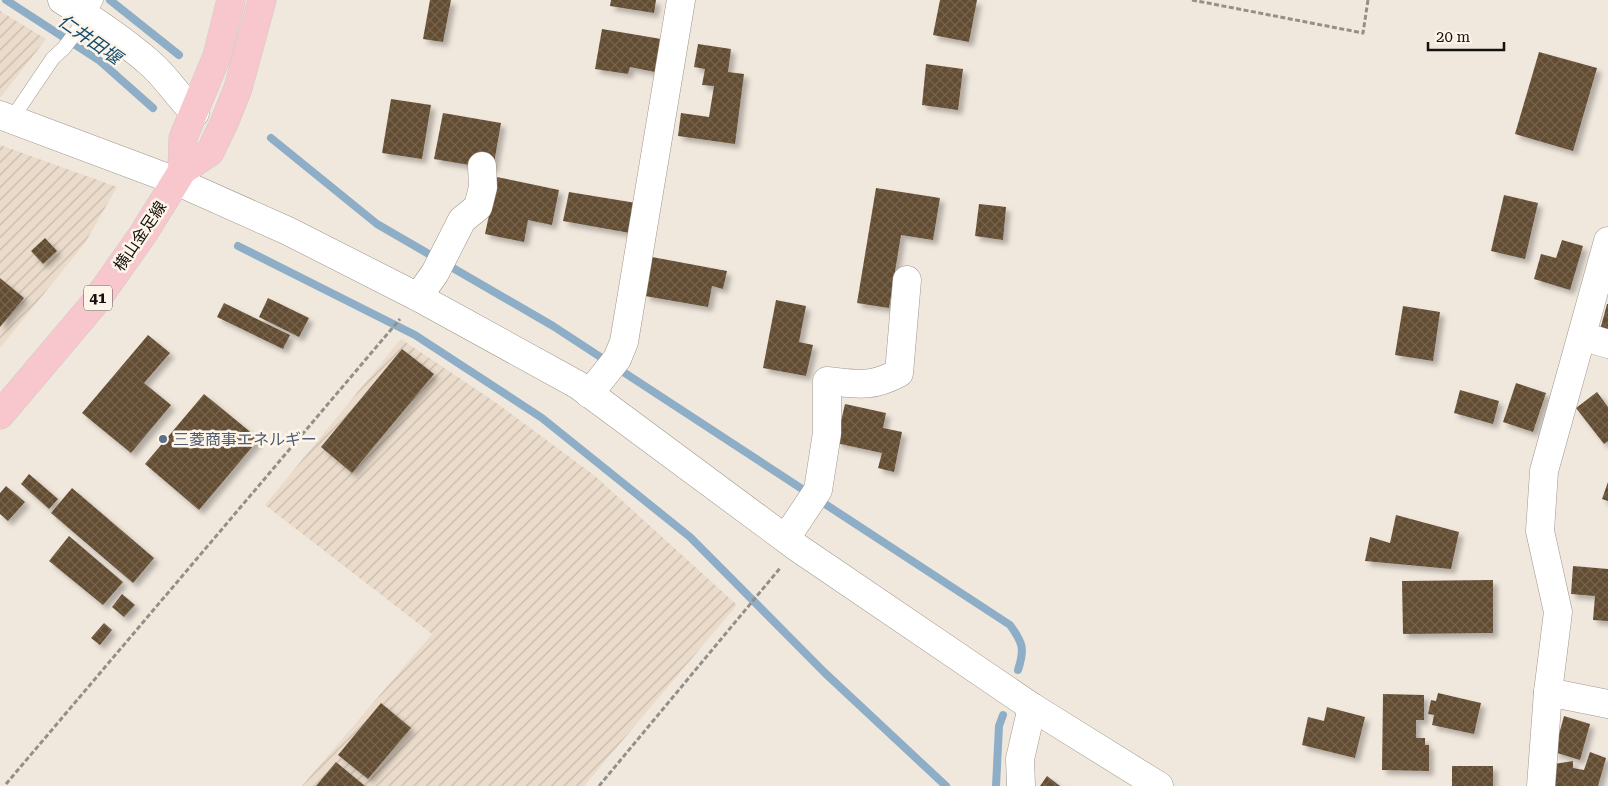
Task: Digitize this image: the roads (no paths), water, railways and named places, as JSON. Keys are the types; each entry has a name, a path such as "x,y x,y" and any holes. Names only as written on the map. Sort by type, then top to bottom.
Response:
{"main road":[{"path":"179,176 183,138 218,56 231,0"},
{"name":"横山金足線","path":"0,414 93,305 143,234 179,176 210,152 238,88 257,1"}],"street":[{"path":"62,0 89,12 152,65 179,98 195,113"},
{"path":"6,117 179,176 418,298 578,385 604,376 624,342 681,0"},
{"path":"418,298 441,262 462,220 478,207 483,187 482,166"},
{"path":"1541,786 1548,692 1558,612 1540,531 1544,471 1608,241"},
{"path":"786,538 818,490 827,432 827,380 858,384 879,383 899,373 907,280"},
{"path":"1582,336 1608,344"},
{"path":"604,376 786,538 1032,707 1159,786"},
{"path":"1548,692 1608,704"},
{"path":"1021,786 1020,759 1032,707"}],"lane":[{"path":"6,117 53,58 64,48 89,12"}],"waterway":[{"name":"仁井田堰","path":"6,0 100,61 153,108"},
{"path":"110,0 179,55"},
{"path":"271,138 377,224 553,326 1010,625 1018,637 1022,651 1018,670"},
{"path":"238,246 415,335 542,418 690,537 825,673 946,786"},
{"path":"996,786 999,726 1003,715"}],"place":[{"name":"三菱商事エネルギー","path":"163,439"}]}
